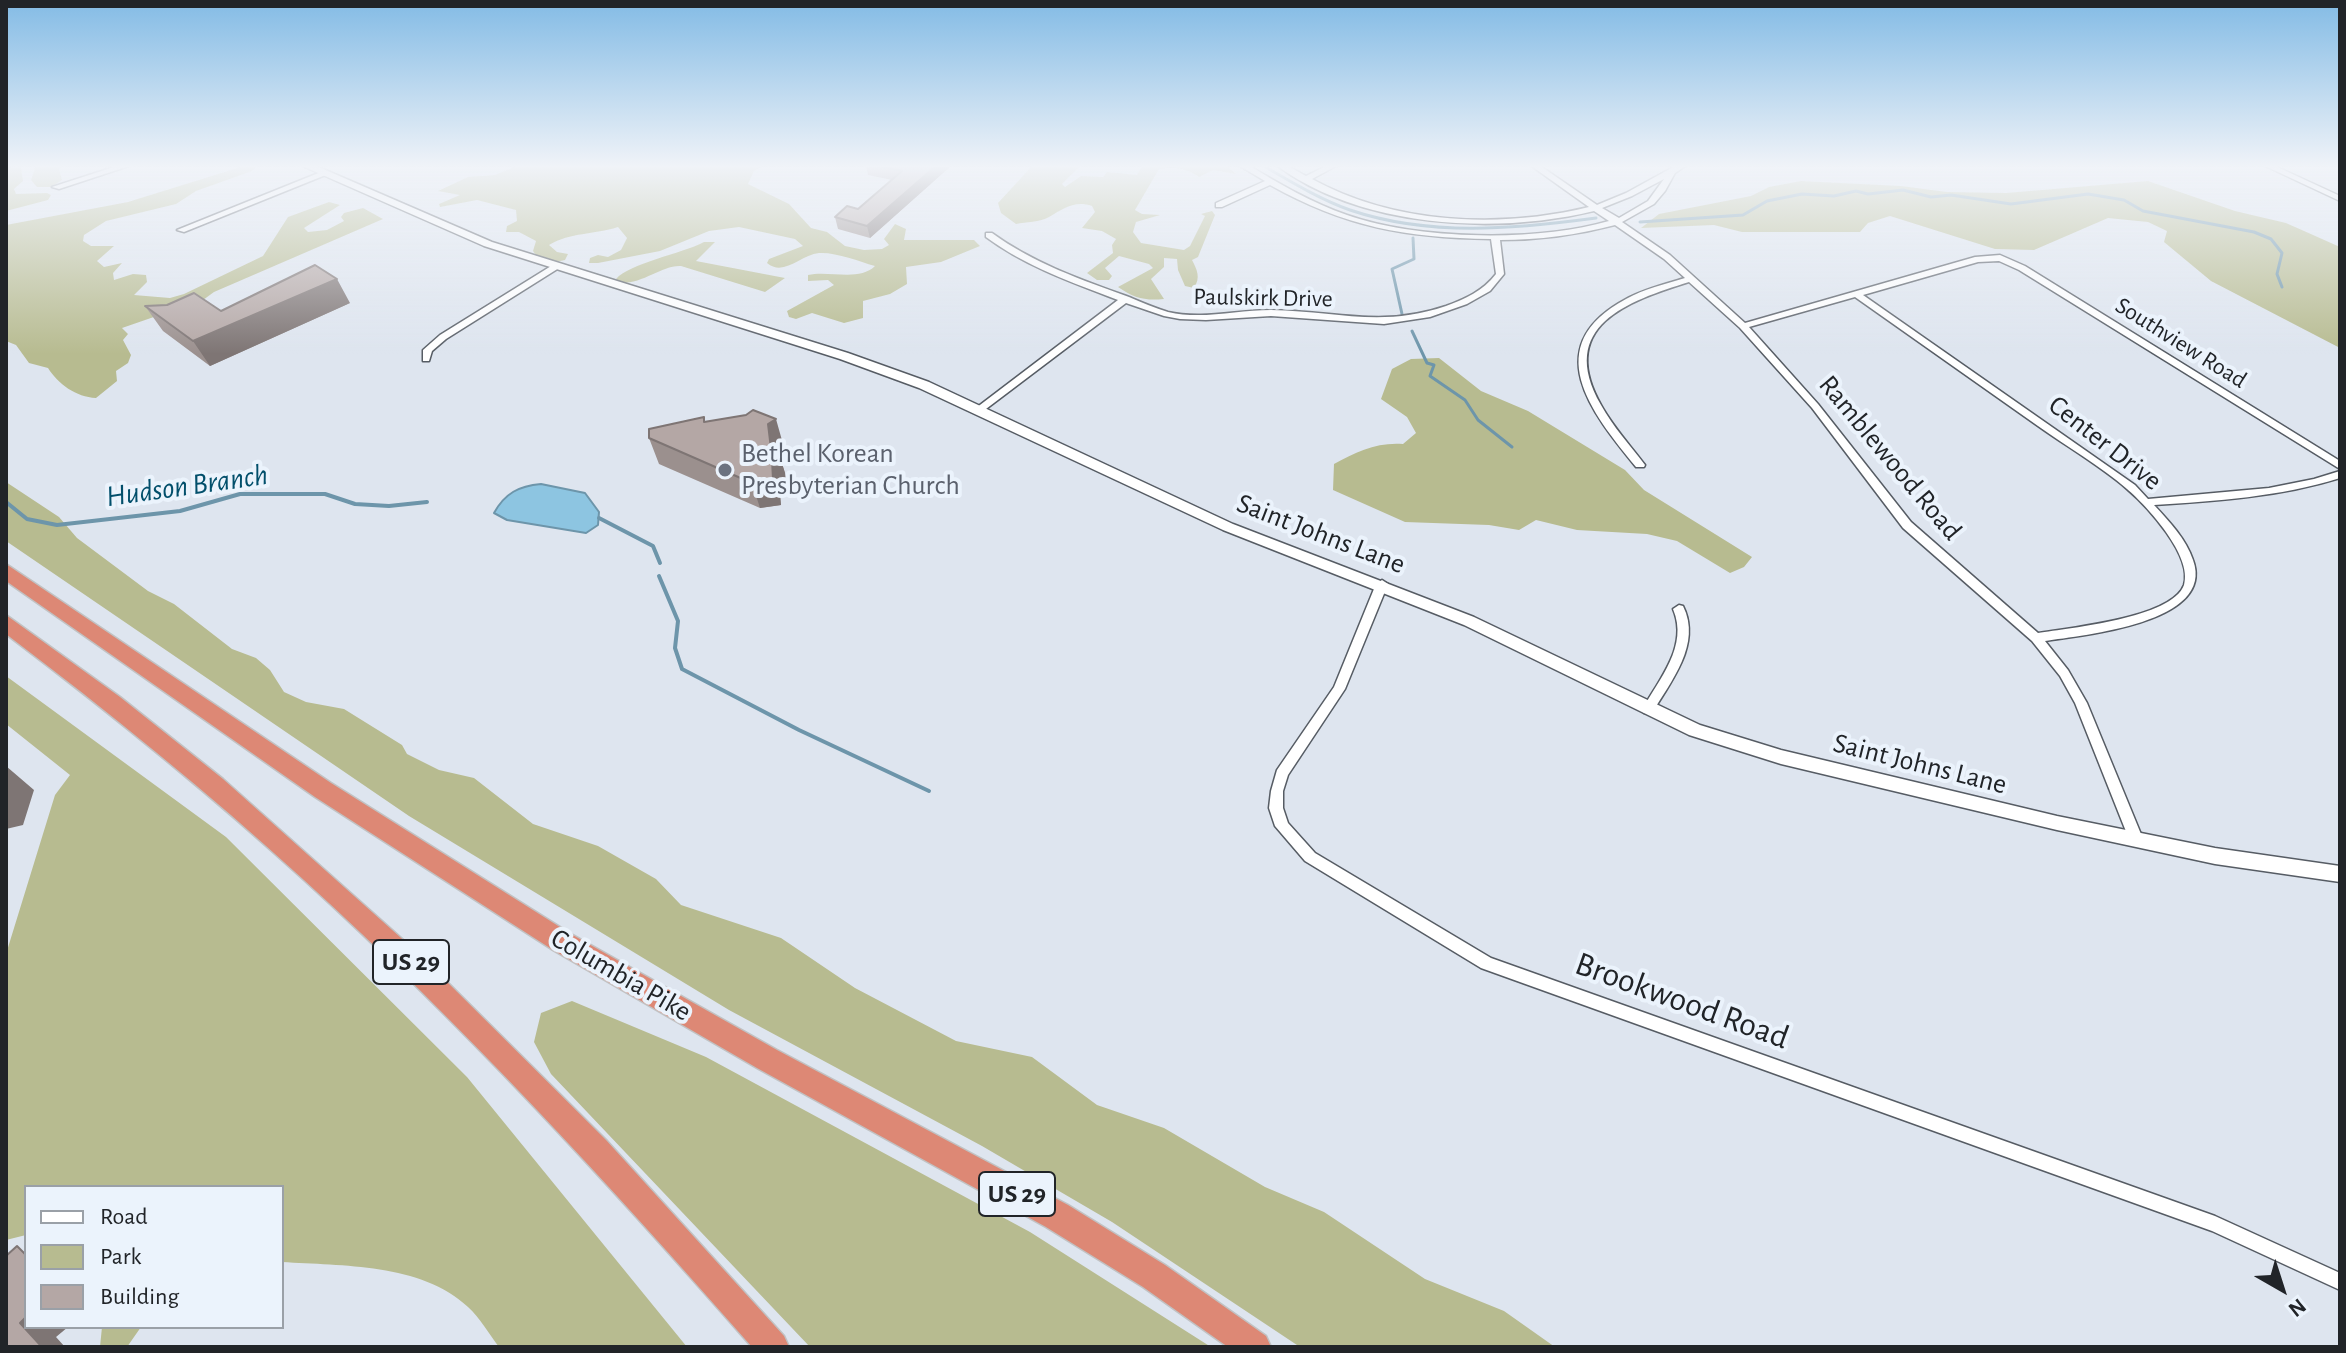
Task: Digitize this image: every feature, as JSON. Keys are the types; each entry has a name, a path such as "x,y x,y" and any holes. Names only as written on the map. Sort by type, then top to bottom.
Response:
{"highway":[{"name":"Columbia Pike","path":"6,571 323,790 523,918 767,1059 1057,1216 1154,1276 1255,1347"},
{"name":"US 29","path":"11,628 178,753 370,922 468,1017 631,1186 773,1347"}],"street":[{"path":"181,230 186,228"},
{"name":"Saint Johns Lane","path":"449,228 556,266 844,356 979,410 1217,522 1382,584 1469,621 1648,710 1695,730 1781,757 2136,839 2215,856 2340,874"},
{"path":"1392,228 1411,232 1495,236 1561,234 1591,228"},
{"name":"Ramblewood Road","path":"1625,228 1667,257 1743,326 1815,406 1907,525 2036,638 2064,673 2081,703 2136,839"},
{"name":"Paulskirk Drive","path":"989,235 1014,253 1167,314 1201,318 1269,313 1381,323 1414,320 1470,300 1495,283 1501,265 1495,236"},
{"name":"Southview Road","path":"1858,295 1978,259 2000,258 2022,268 2340,466"},
{"path":"426,359 428,350 443,337 556,266"},
{"path":"1640,465 1606,425 1588,394 1581,359 1585,344 1590,332 1620,305 1690,279"},
{"path":"1743,326 1858,295"},
{"name":"Center Drive","path":"1858,295 2108,470 2148,502 2184,552 2191,580 2186,593 2175,605 2141,621 2036,638"},
{"path":"979,410 1126,299"},
{"path":"2148,502 2265,494 2309,485 2340,474"},
{"name":"Brookwood Road","path":"1382,584 1339,689 1282,774 1277,791 1276,808 1282,826 1310,857 1486,963 2215,1224 2340,1282"},
{"path":"1648,710 1685,638 1685,618 1679,609"}],"green space":[{"path":"6,228 95,228 84,235 83,241 91,246 114,246 97,261 104,267 122,263 113,273 114,280 133,274 146,275 147,282 134,295 170,298 263,256 281,228 304,228 308,232 362,228 214,292 203,300 122,328 128,334 123,340 131,355 128,363 116,371 117,381 96,398 68,389 48,368 29,363 16,345 6,341"},
{"path":"507,228 613,228 549,245 557,252 568,254 565,260 556,262 540,258 533,251 536,241 519,232 506,232"},
{"path":"619,228 730,228 709,231 660,251 589,263 590,258 598,255 608,257 621,250 627,238"},
{"path":"744,228 812,228 827,232 845,246 864,250 882,249 889,245 884,239 892,228 906,229 904,240 974,240 980,246 941,262 906,267 907,284 890,294 863,301 863,318 844,323 812,313 796,319 789,317 787,311 834,285 828,280 808,281 808,275 852,275 875,266 826,253 812,255 786,267 773,267 767,263 769,259 803,246 795,239"},
{"path":"1083,228 1134,228 1133,232 1141,243 1184,250 1190,246 1199,228 1210,228 1198,257 1192,260 1198,277 1194,288 1185,286 1177,259 1164,258 1164,267 1151,279 1164,299 1140,298 1118,287 1153,268 1149,264 1119,256 1105,268 1112,276 1109,280 1097,280 1087,273 1113,253 1112,245 1116,239 1102,231"},
{"path":"1727,228 1863,228 1860,232 1742,232"},
{"path":"1929,228 2085,228 2034,250 1995,249"},
{"path":"2161,228 2298,228 2340,247 2340,348 2211,281 2164,242 2167,231"},
{"path":"704,242 715,242 696,261 785,278 765,292 681,266 630,282 621,283 616,279 632,268"},
{"path":"1439,358 1481,391 1528,411 1625,470 1644,490 1752,557 1744,567 1730,573 1677,541 1647,534 1577,530 1536,520 1519,530 1489,525 1405,522 1333,490 1334,464 1367,449 1403,444 1416,433 1407,417 1381,399 1392,369 1411,359"},
{"path":"6,482 59,517 77,538 148,591 174,604 232,649 256,658 270,670 284,692 306,702 344,709 402,745 407,754 439,770 474,778 533,824 598,846 656,879 681,905 781,938 855,988 956,1041 1032,1057 1097,1105 1164,1128 1265,1187 1324,1212 1425,1279 1504,1311 1555,1347 1300,1347 1112,1222 982,1146 729,1010 409,816 6,541"},
{"path":"6,676 226,837 467,1077 687,1347 499,1347 468,1307 428,1282 404,1274 355,1266 284,1262 284,1185 24,1185 24,1236 6,1240 6,954 55,795 70,775 6,724"},
{"path":"572,1001 706,1057 1030,1232 1211,1347 810,1347 551,1074 534,1042 541,1013"},
{"path":"102,1329 140,1329 127,1347 100,1347"}],"water":[{"path":"541,484 585,493 599,512 598,525 586,533 507,520 494,513 513,492"}],"building":[{"path":"315,265 337,279 193,341 145,306 167,305 194,293 221,311"},
{"path":"753,410 776,419 768,424 771,449 777,448 778,459 772,460 773,479 752,483 649,438 649,429 704,417 704,422 746,415"},
{"path":"17,1246 24,1253 24,1319 20,1323 42,1347 6,1347 6,1256"}],"waterway":[{"path":"2234,228 2271,239 2282,253 2277,274 2282,287"},
{"path":"1402,314 1392,269 1414,259 1413,238"},
{"path":"1412,331 1427,363 1434,365 1430,376 1465,400 1478,420 1512,447"},
{"name":"Hudson Branch","path":"6,502 27,519 57,525 180,511 240,494 325,494 355,504 389,506 427,502"},
{"path":"599,518 653,546 660,563"},
{"path":"659,576 678,621 675,648 682,669 799,730 929,791"}],"place":[{"name":"Bethel Korean Presbyterian Church","path":"725,470"}]}
